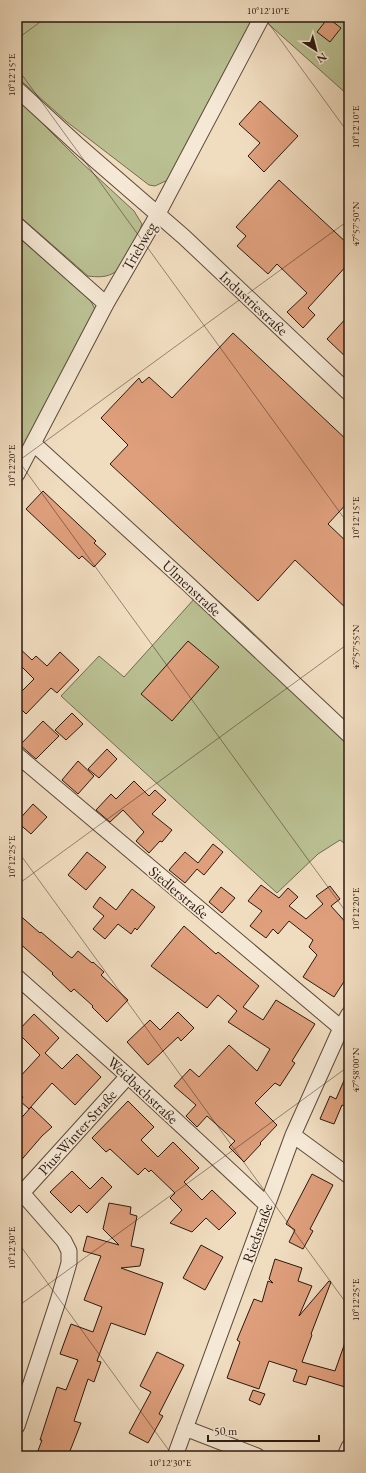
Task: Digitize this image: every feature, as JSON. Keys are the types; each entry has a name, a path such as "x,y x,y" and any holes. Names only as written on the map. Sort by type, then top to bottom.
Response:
{"street":[{"name":"Triebweg","path":"17,474 106,304 158,214 262,17"},
{"name":"Industriestraße","path":"17,89 79,146 158,214 349,393"},
{"path":"17,224 106,304"},
{"name":"Ulmenstraße","path":"33,443 187,583 349,735"},
{"name":"Siedlerstraße","path":"17,755 341,1028"},
{"name":"Weidbachstraße","path":"17,977 128,1076 267,1205"},
{"name":"Riedstraße","path":"175,1456 293,1135 341,1028 349,1014"},
{"name":"Pius-Winter-Straße","path":"17,1426 69,1263 69,1251 64,1241 20,1190 128,1076"},
{"path":"293,1135 349,1176"},
{"path":"186,1428 257,1456"},
{"path":"345,1456 349,1447"}],"green space":[{"path":"17,17 256,17 172,178 155,186 149,185 67,122 17,77"},
{"path":"260,17 349,17 349,96 264,20"},
{"path":"17,98 81,162 134,211 142,224 127,257 119,269 112,274 102,277 88,276 17,214"},
{"path":"17,236 90,300 95,309 17,462"},
{"path":"204,588 246,626 349,725 349,847 340,840 318,854 277,893 61,696 99,656 124,677"}],"building":[{"path":"328,18 341,28 330,42 317,32"},
{"path":"260,101 298,136 264,172 248,156 260,143 239,124"},
{"path":"279,180 349,245 349,263 308,308 315,315 303,328 287,312 307,293 277,264 268,274 237,246 246,236 236,227"},
{"path":"349,315 349,360 327,339"},
{"path":"233,333 349,442 349,501 328,524 349,544 349,611 295,560 258,601 110,464 128,445 101,418 139,378 142,383 149,377 172,398"},
{"path":"43,491 96,541 94,543 106,554 94,567 82,556 79,559 26,509"},
{"path":"188,641 219,667 172,721 141,694"},
{"path":"17,646 32,660 36,656 47,666 60,652 79,670 57,693 51,688 26,714 17,705 17,696 34,679 17,662"},
{"path":"72,713 83,724 66,740 55,730"},
{"path":"43,721 59,736 36,759 20,745"},
{"path":"107,749 117,759 99,778 88,769"},
{"path":"78,761 94,776 78,794 62,780"},
{"path":"134,781 149,796 155,790 166,800 152,814 172,830 162,842 160,841 149,853 136,841 144,832 123,810 110,822 96,810 111,794 116,799"},
{"path":"33,804 47,817 31,834 17,822"},
{"path":"213,844 223,852 204,875 197,869 185,883 169,870 185,852 198,863"},
{"path":"87,852 106,867 86,890 68,875"},
{"path":"261,885 279,898 288,888 298,897 289,906 306,919 323,904 316,896 330,886 340,899 331,906 349,926 349,974 334,997 303,977 317,955 309,947 313,940 289,921 278,934 273,929 266,938 250,926 262,911 248,901"},
{"path":"221,887 235,898 222,913 209,902"},
{"path":"132,889 155,907 137,930 135,928 131,934 118,924 105,939 93,929 104,916 93,907 100,897 116,910"},
{"path":"17,913 72,958 78,951 92,963 93,962 104,972 101,975 128,1000 107,1022 92,1007 93,1006 74,989 71,992 52,974 53,973 17,941"},
{"path":"184,926 216,954 218,952 259,986 243,1007 263,1020 276,1000 315,1024 292,1061 295,1063 280,1086 275,1083 255,1103 277,1125 244,1162 229,1147 235,1141 207,1116 197,1127 186,1116 196,1105 174,1086 190,1069 199,1077 229,1045 257,1071 270,1049 228,1022 237,1011 218,995 207,1008 151,966"},
{"path":"178,1012 194,1028 181,1041 178,1037 148,1065 127,1042 150,1020 160,1030"},
{"path":"34,1014 59,1038 45,1053 62,1069 77,1054 101,1077 75,1105 52,1083 29,1109 20,1101 23,1097 17,1091 17,1080 40,1055 17,1032"},
{"path":"349,1069 349,1108 342,1105 334,1124 320,1119 330,1096 336,1099"},
{"path":"128,1101 154,1127 141,1140 158,1157 173,1142 199,1168 184,1182 202,1200 212,1190 236,1213 219,1230 206,1218 192,1232 170,1223 182,1210 170,1198 175,1193 151,1170 149,1172 145,1168 138,1175 110,1149 106,1152 92,1138"},
{"path":"31,1107 52,1127 42,1136 17,1165 17,1123"},
{"path":"72,1171 90,1189 102,1177 112,1187 87,1213 79,1205 71,1213 50,1192"},
{"path":"312,1174 333,1185 310,1229 313,1231 303,1249 289,1242 295,1230 286,1224"},
{"path":"109,1203 131,1207 130,1214 137,1216 131,1246 144,1249 140,1266 121,1268 163,1283 145,1335 111,1323 97,1361 101,1362 94,1382 88,1379 74,1421 81,1423 68,1456 36,1456 57,1387 66,1390 78,1360 60,1354 71,1324 93,1332 102,1307 84,1300 101,1256 83,1251 87,1236 119,1245 103,1229"},
{"path":"201,1245 223,1257 205,1290 183,1278"},
{"path":"275,1259 302,1268 298,1281 312,1286 299,1316 329,1281 331,1282 302,1362 335,1371 347,1337 349,1337 349,1383 346,1382 345,1387 309,1376 306,1385 293,1381 297,1370 269,1361 259,1389 227,1378 240,1342 237,1340 254,1299 262,1302 268,1281 273,1283 269,1279"},
{"path":"157,1352 184,1365 159,1414 163,1416 148,1443 129,1433 151,1392 140,1386"},
{"path":"253,1390 265,1394 260,1405 249,1400"}]}
